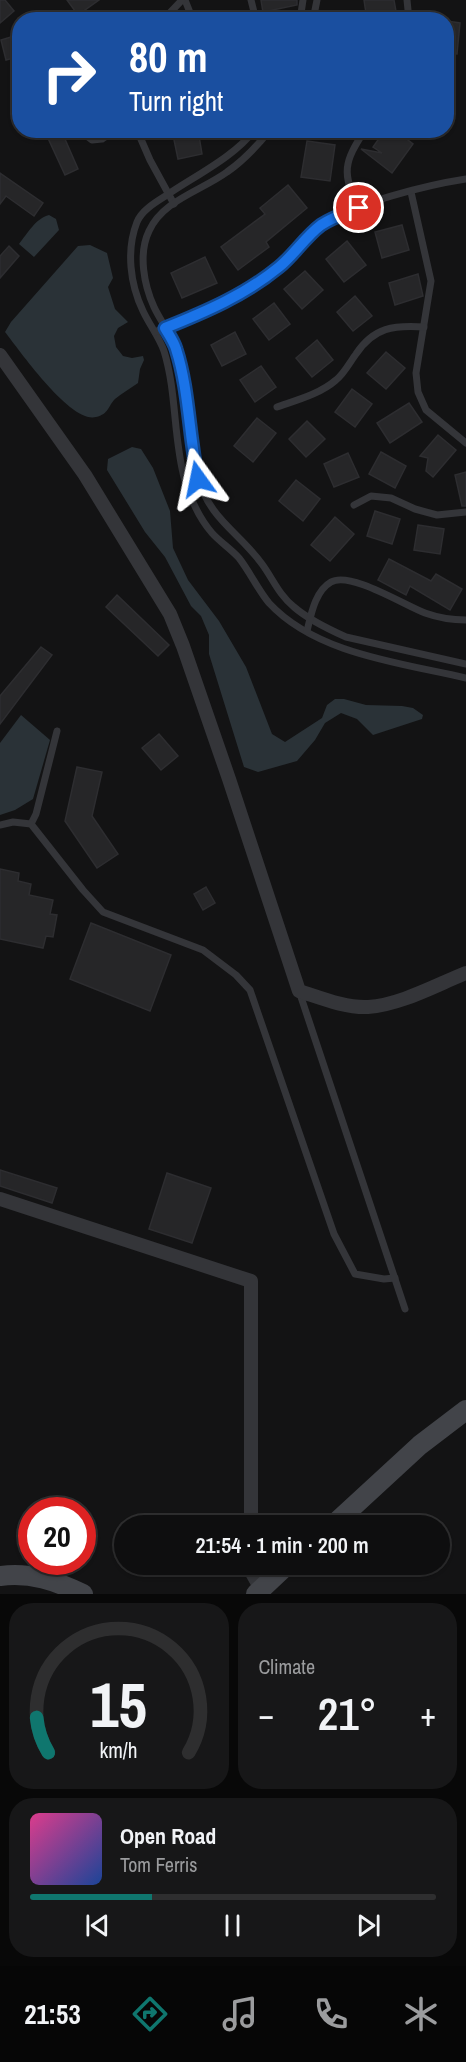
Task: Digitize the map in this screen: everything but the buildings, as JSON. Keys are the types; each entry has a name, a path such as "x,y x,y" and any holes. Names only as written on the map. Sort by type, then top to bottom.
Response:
{"main road":[{"path":"344,1515 420,1445 466,1410"},
{"path":"0,1576 13,1574 36,1576 57,1581 83,1594"},
{"path":"258,1592 276,1575"}],"street":[{"path":"0,355 85,475 170,614 226,768 300,991 339,1004 366,1007 388,1005 466,973"},
{"path":"0,1199 251,1281 251,1515"},
{"path":"252,1575 258,1592"}],"lane":[{"path":"171,12 184,0"},
{"path":"251,0 254,12"},
{"path":"140,138 174,204"},
{"path":"245,138 221,160 153,204 138,219 130,259 134,285 142,310 164,351 178,453 186,484 197,512 212,533 235,554 250,572 268,602 287,620 338,647 466,678"},
{"path":"264,138 227,172 160,213 144,243 143,258 146,280 154,306 176,347 198,479 210,506 262,564 279,592 295,608 346,637 466,664"},
{"path":"359,208 351,192 347,176 349,154 360,138"},
{"path":"155,332 213,308 251,288 280,266 321,225 338,216 442,183 466,179"},
{"path":"411,192 431,282 416,373 418,392 426,410 466,443"},
{"path":"278,407 314,394 337,380 363,343 381,330 399,325 424,327"},
{"path":"354,505 371,495 391,498 415,509 437,514 466,512"},
{"path":"307,631 320,592 330,582 341,578 358,583 425,613 450,620 466,620"},
{"path":"32,824 57,731"},
{"path":"0,825 13,822 32,824 103,912 203,950 236,975 250,990 334,1234 355,1274 370,1278 395,1278"},
{"path":"300,991 405,1309"}],"shaded area":[{"path":"49,215 56,219 59,230 34,257 19,244 36,223"},
{"path":"90,245 107,253 113,278 108,287 115,309 128,322 118,328 114,336 116,347 123,356 132,358 143,356 144,360 138,383 115,399 108,410 96,417 86,416 60,398 5,332 11,322 78,246"},
{"path":"132,447 141,449 153,468 170,511 173,548 188,580 219,621 246,667 272,734 285,742 322,718 327,705 335,699 366,705 413,708 423,715 422,719 373,735 357,719 341,713 325,723 315,740 297,761 258,772 244,767 209,654 209,635 201,616 191,606 165,557 145,532 107,470 108,459"},
{"path":"21,715 50,740 33,799 15,810 0,815 0,743"}],"route":[{"path":"198,479 176,347 165,328 213,308 251,288 280,266 321,225 359,208"}]}
